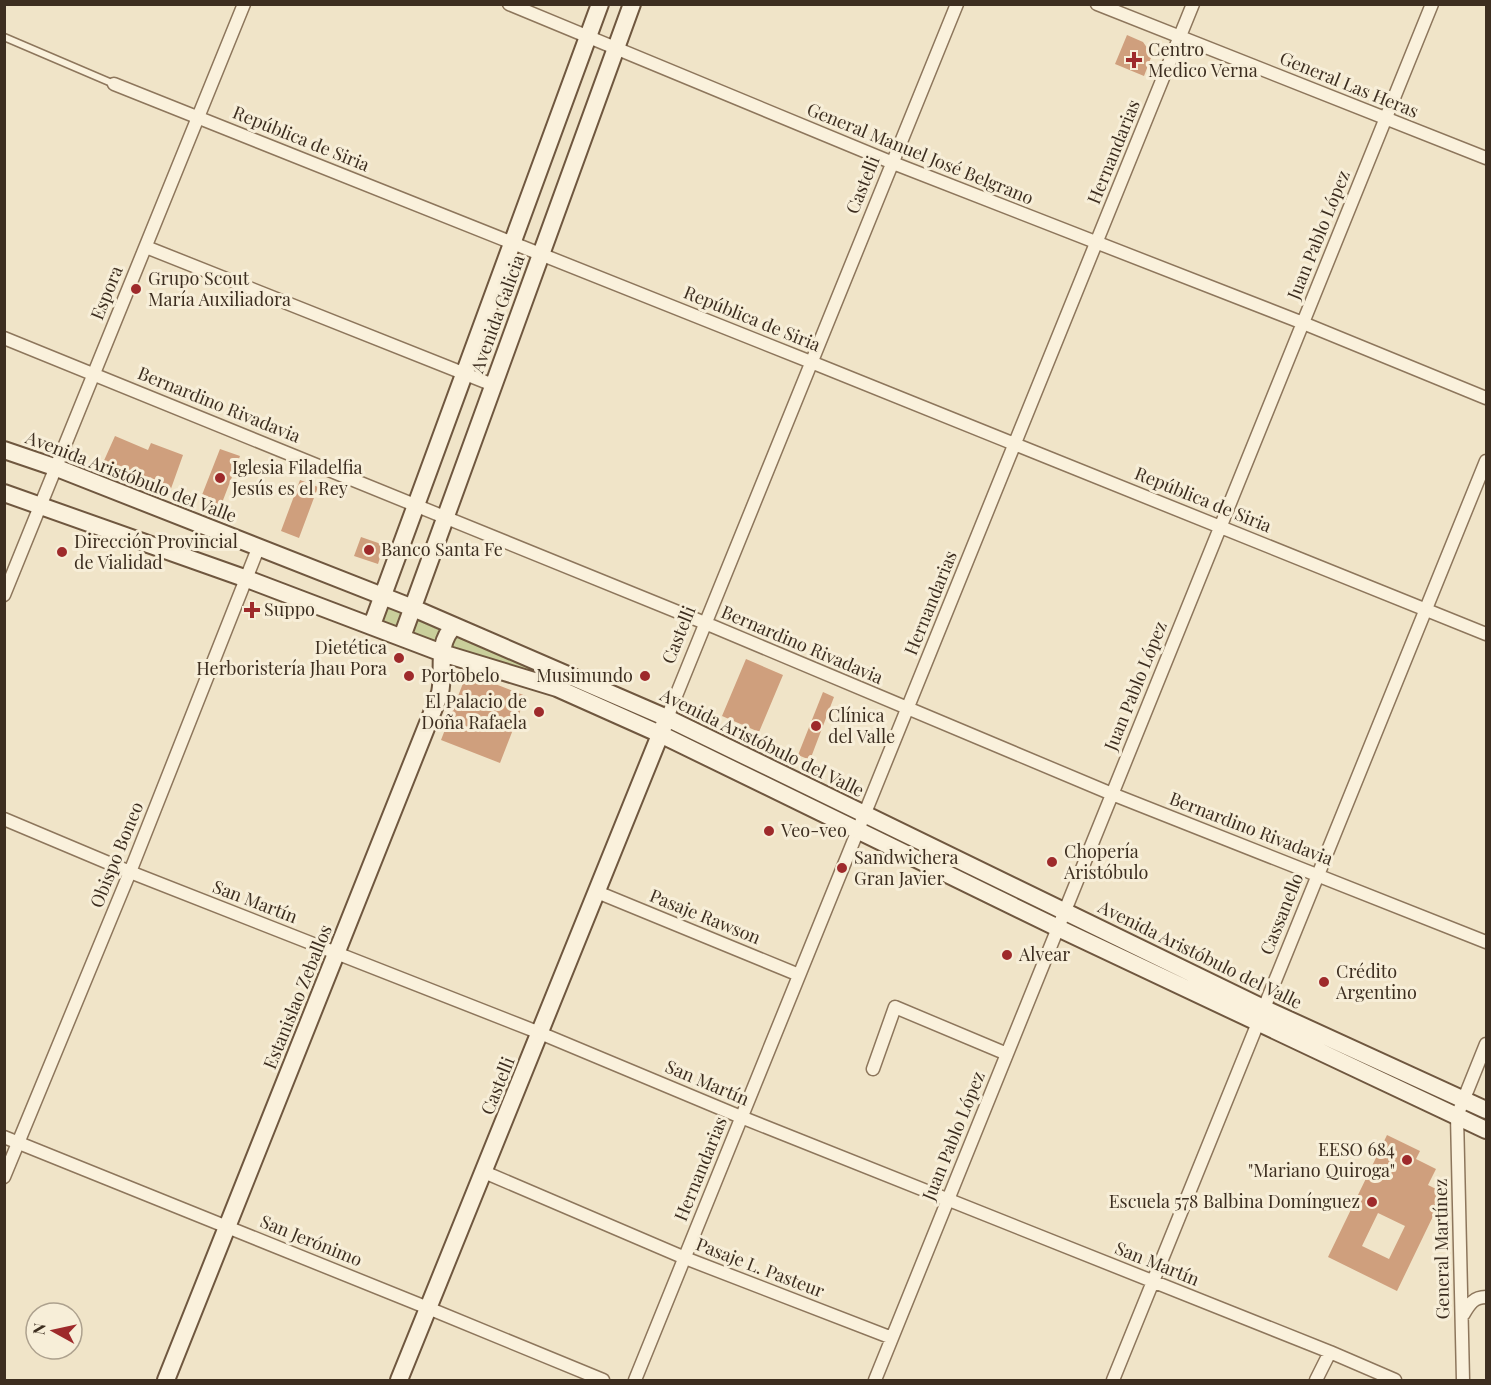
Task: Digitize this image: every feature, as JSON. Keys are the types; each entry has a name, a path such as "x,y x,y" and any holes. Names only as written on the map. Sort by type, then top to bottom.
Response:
{"main road":[{"name":"Avenida Galicia","path":"372,625 600,4"},
{"name":"Avenida Galicia","path":"402,637 632,4"},
{"name":"Avenida Aristóbulo del Valle","path":"4,450 57,468 259,546 413,608 667,718 1065,911 1260,1015 1486,1130"},
{"name":"Avenida Aristóbulo del Valle","path":"4,493 247,579 441,653 557,688 660,734 1058,928 1486,1110"},
{"name":"Estanislao Zeballos","path":"166,1380 440,693 441,653 444,639 454,626"},
{"name":"Castelli","path":"399,1380 667,718"}],"street":[{"name":"Espora","path":"4,594 244,4"},
{"name":"General Manuel José Belgrano","path":"509,4 892,163 1486,398"},
{"name":"Castelli","path":"667,718 957,4"},
{"name":"General Las Heras","path":"1097,4 1486,158"},
{"name":"Hernandarias","path":"635,1380 1193,4"},
{"name":"Juan Pablo López","path":"875,1380 1432,4"},
{"name":"República de Siria","path":"114,84 1486,634"},
{"path":"146,247 494,385"},
{"name":"Bernardino Rivadavia","path":"4,338 705,623 1112,794 1486,942"},
{"name":"Cassanello","path":"1113,1380 1486,461"},
{"name":"Obispo Boneo","path":"4,1177 130,872 259,546"},
{"name":"San Martín","path":"4,819 130,872 540,1033 741,1117 1395,1380"},
{"name":"Pasaje Rawson","path":"597,892 799,975"},
{"path":"873,1069 895,1007 1007,1054"},
{"path":"1457,1116 1486,1044"},
{"name":"General Martínez","path":"1457,1116 1463,1380"},
{"name":"San Jerónimo","path":"4,1137 603,1380"},
{"name":"Pasaje L. Pasteur","path":"484,1172 685,1258 892,1338"},
{"path":"1462,1316 1471,1301 1486,1297"},
{"path":"1316,1380 1330,1352"}],"lane":[{"name":"República de Siria","path":"4,37 114,84"}],"green space":[{"path":"389,606 405,612 399,629 382,622 382,613"},
{"path":"418,617 443,628 436,645 411,635"},
{"path":"458,635 572,685 452,651 451,641"}],"building":[{"name":"Centro Medico Verna","path":"1127,35 1143,42 1152,55 1144,76 1115,64"},
{"path":"115,436 148,450 151,443 183,455 168,497 135,486 137,480 102,465"},
{"name":"Iglesia Filadelfia Jesús es el Rey","path":"220,449 240,456 220,508 200,500"},
{"path":"300,480 318,487 299,538 281,531"},
{"name":"Banco Santa Fe","path":"361,537 384,545 378,564 354,556"},
{"path":"746,659 783,675 759,732 722,716"},
{"path":"467,673 526,696 500,763 441,740"},
{"name":"Clínica del Valle","path":"823,692 834,697 810,760 798,755"},
{"path":"1387,1135 1420,1151 1416,1159 1436,1169 1428,1185 1436,1189 1437,1208 1397,1291 1328,1257","holes":["1378,1213 1405,1226 1389,1259 1362,1246"]}],"place":[{"name":"Centro Medico Verna","path":"1134,60"},
{"name":"Grupo Scout María Auxiliadora","path":"136,289"},
{"name":"Iglesia Filadelfia Jesús es el Rey","path":"220,478"},
{"name":"Banco Santa Fe","path":"369,550"},
{"name":"Dirección Provincial de Vialidad","path":"62,552"},
{"name":"Suppo","path":"252,610"},
{"name":"Dietética Herboristería Jhau Pora","path":"399,658"},
{"name":"Portobelo","path":"409,676"},
{"name":"Musimundo","path":"645,676"},
{"name":"El Palacio de Doña Rafaela","path":"539,712"},
{"name":"Clínica del Valle","path":"816,726"},
{"name":"Veo-veo","path":"769,831"},
{"name":"Chopería Aristóbulo","path":"1052,862"},
{"name":"Sandwichera Gran Javier","path":"842,868"},
{"name":"Alvear","path":"1007,955"},
{"name":"Crédito Argentino","path":"1324,982"},
{"name":"EESO 684 \"Mariano Quiroga\"","path":"1407,1160"},
{"name":"Escuela 578 Balbina Domínguez","path":"1372,1202"}]}
